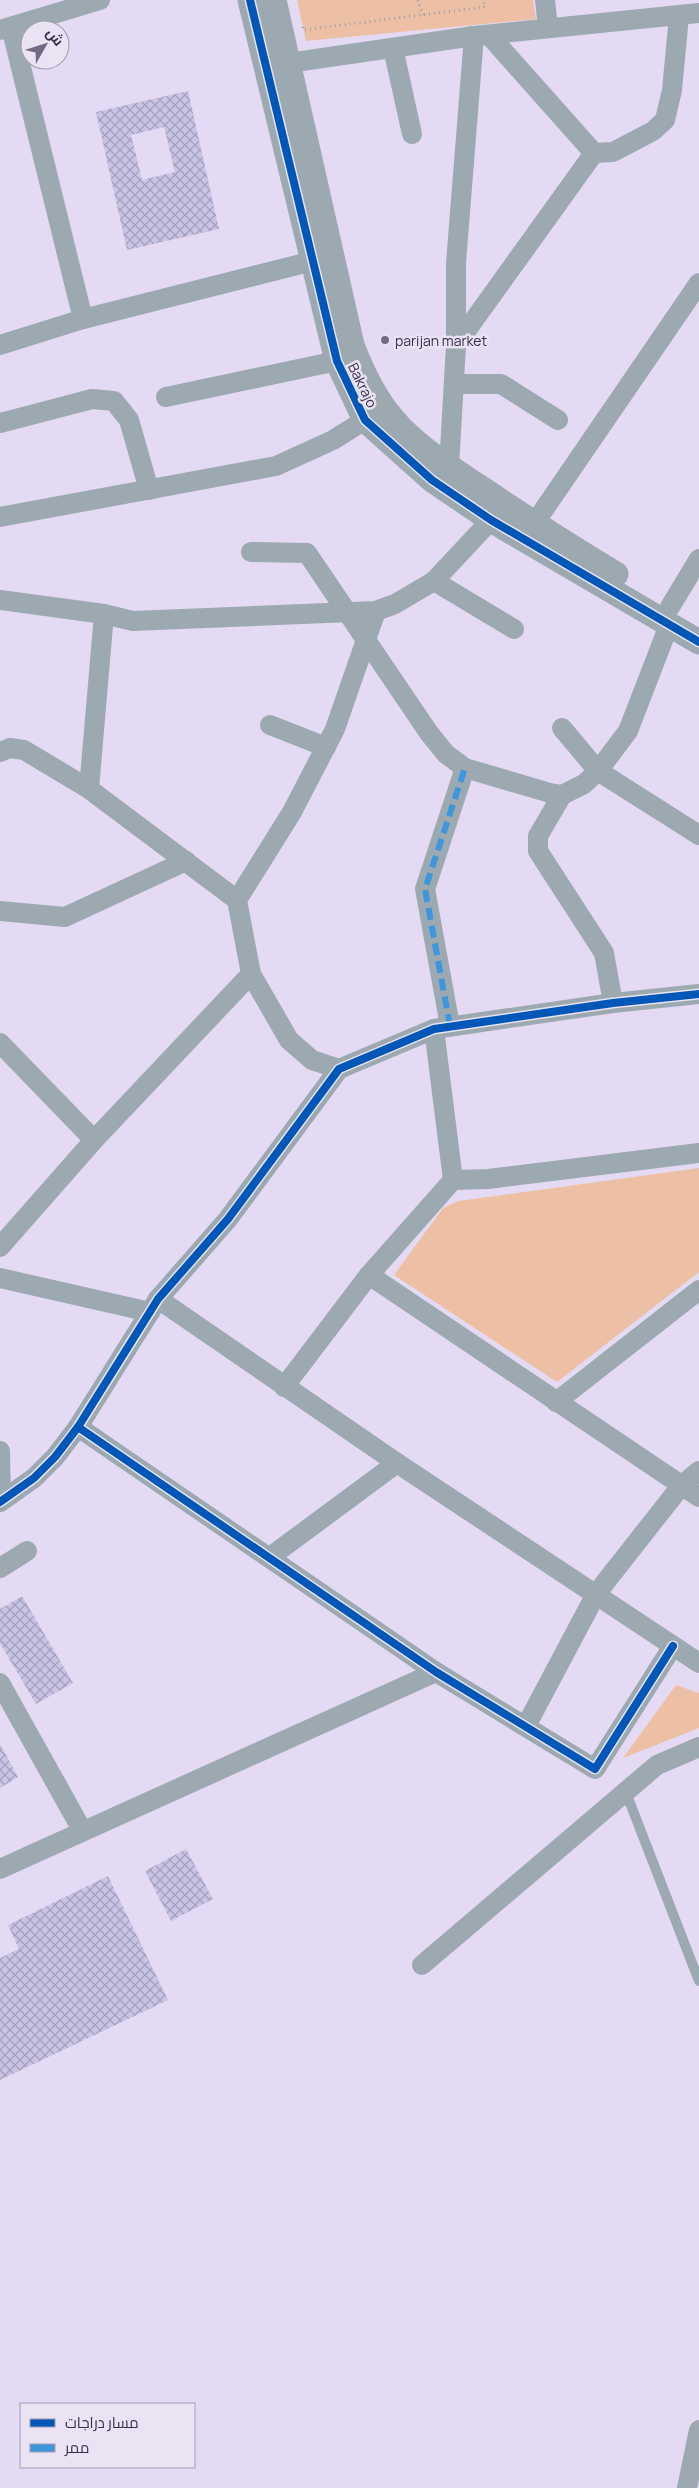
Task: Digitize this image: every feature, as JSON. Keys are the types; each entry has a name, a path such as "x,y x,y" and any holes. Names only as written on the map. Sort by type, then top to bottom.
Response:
{"street":[{"path":"83,318 5,28 100,0"},
{"name":"Bakrajo","path":"250,0 337,361 366,420 432,480 491,520 670,616 699,625"},
{"name":"Bakrajo","path":"274,0 352,345 364,374 392,419 412,439 449,467 670,616 699,642"},
{"path":"545,0 548,28"},
{"path":"288,63 482,36 699,13"},
{"path":"482,36 594,153 614,152 653,131 665,120 672,90 678,16"},
{"path":"449,467 456,345 456,263 482,36"},
{"path":"393,48 412,134"},
{"path":"456,345 594,153"},
{"path":"0,344 83,318 313,261"},
{"path":"534,524 699,283"},
{"path":"166,397 337,361"},
{"path":"454,384 500,384 558,420"},
{"path":"0,423 92,398 114,401 129,420 149,490"},
{"path":"0,517 276,466 334,440 366,420"},
{"path":"0,600 104,614 133,621 376,611 395,604 434,582 491,520"},
{"path":"251,552 307,553 367,639 436,744 465,768 562,795 572,791 598,771 628,731 670,616 699,560"},
{"path":"434,582 514,629"},
{"path":"237,900 292,812 335,729 376,611"},
{"path":"89,789 104,614"},
{"path":"270,725 326,747"},
{"path":"562,728 598,771 699,835"},
{"path":"0,752 10,748 24,750 89,789 237,900 251,974 289,1040 312,1060 339,1069"},
{"path":"284,1387 369,1276 453,1180 442,1027 425,889 465,768"},
{"path":"562,795 538,836 538,851 604,953 614,1003"},
{"path":"0,911 65,917 186,861"},
{"path":"0,1247 94,1140 251,974"},
{"path":"0,1502 34,1478 55,1457 78,1427 154,1306 228,1219 339,1069 442,1027 614,1003 699,994"},
{"path":"0,1043 94,1140"},
{"path":"453,1180 488,1180 699,1153"},
{"path":"369,1276 699,1497"},
{"path":"0,1278 154,1306 284,1387 699,1663"},
{"path":"556,1402 699,1290"},
{"path":"78,1427 436,1672 595,1769 673,1646"},
{"path":"0,1451 0,1502"},
{"path":"270,1558 397,1463"},
{"path":"526,1726 596,1594 681,1486 699,1471"},
{"path":"0,1568 27,1551"},
{"path":"0,1869 82,1830 436,1672"},
{"path":"0,1683 82,1830"},
{"path":"422,1965 657,1764 699,1747"},
{"path":"687,2488 699,2430"}],"lane":[{"path":"625,1790 699,1981"}],"path":[{"path":"418,0 423,15"},
{"path":"302,22 303,30 485,7 484,0"}],"shaded area":[{"path":"297,0 533,0 536,19 306,41"},
{"path":"699,1168 699,1272 557,1382 394,1275 443,1208 458,1201"},
{"path":"676,1685 699,1693 699,1728 623,1758"}],"building":[{"path":"188,91 219,229 127,250 96,112","holes":["164,127 175,172 142,180 131,135"]},
{"path":"22,1596 73,1683 36,1704 0,1643 0,1609"},
{"path":"0,1744 18,1777 0,1788"},
{"path":"186,1849 213,1899 171,1921 145,1871"},
{"path":"108,1876 168,2000 0,2080 0,1958 19,1949 8,1925"}],"marked path":[{"path":"450,1026 425,889 465,768"}],"cycle path":[{"path":"250,0 337,361 365,420 432,480 491,520 699,642"},
{"path":"0,1502 34,1478 55,1457 78,1427 158,1299 228,1219 339,1069 434,1029 613,1003 699,994"},
{"path":"78,1427 436,1672 595,1769 673,1646"}],"place":[{"name":"parijan market","path":"385,340"}]}
